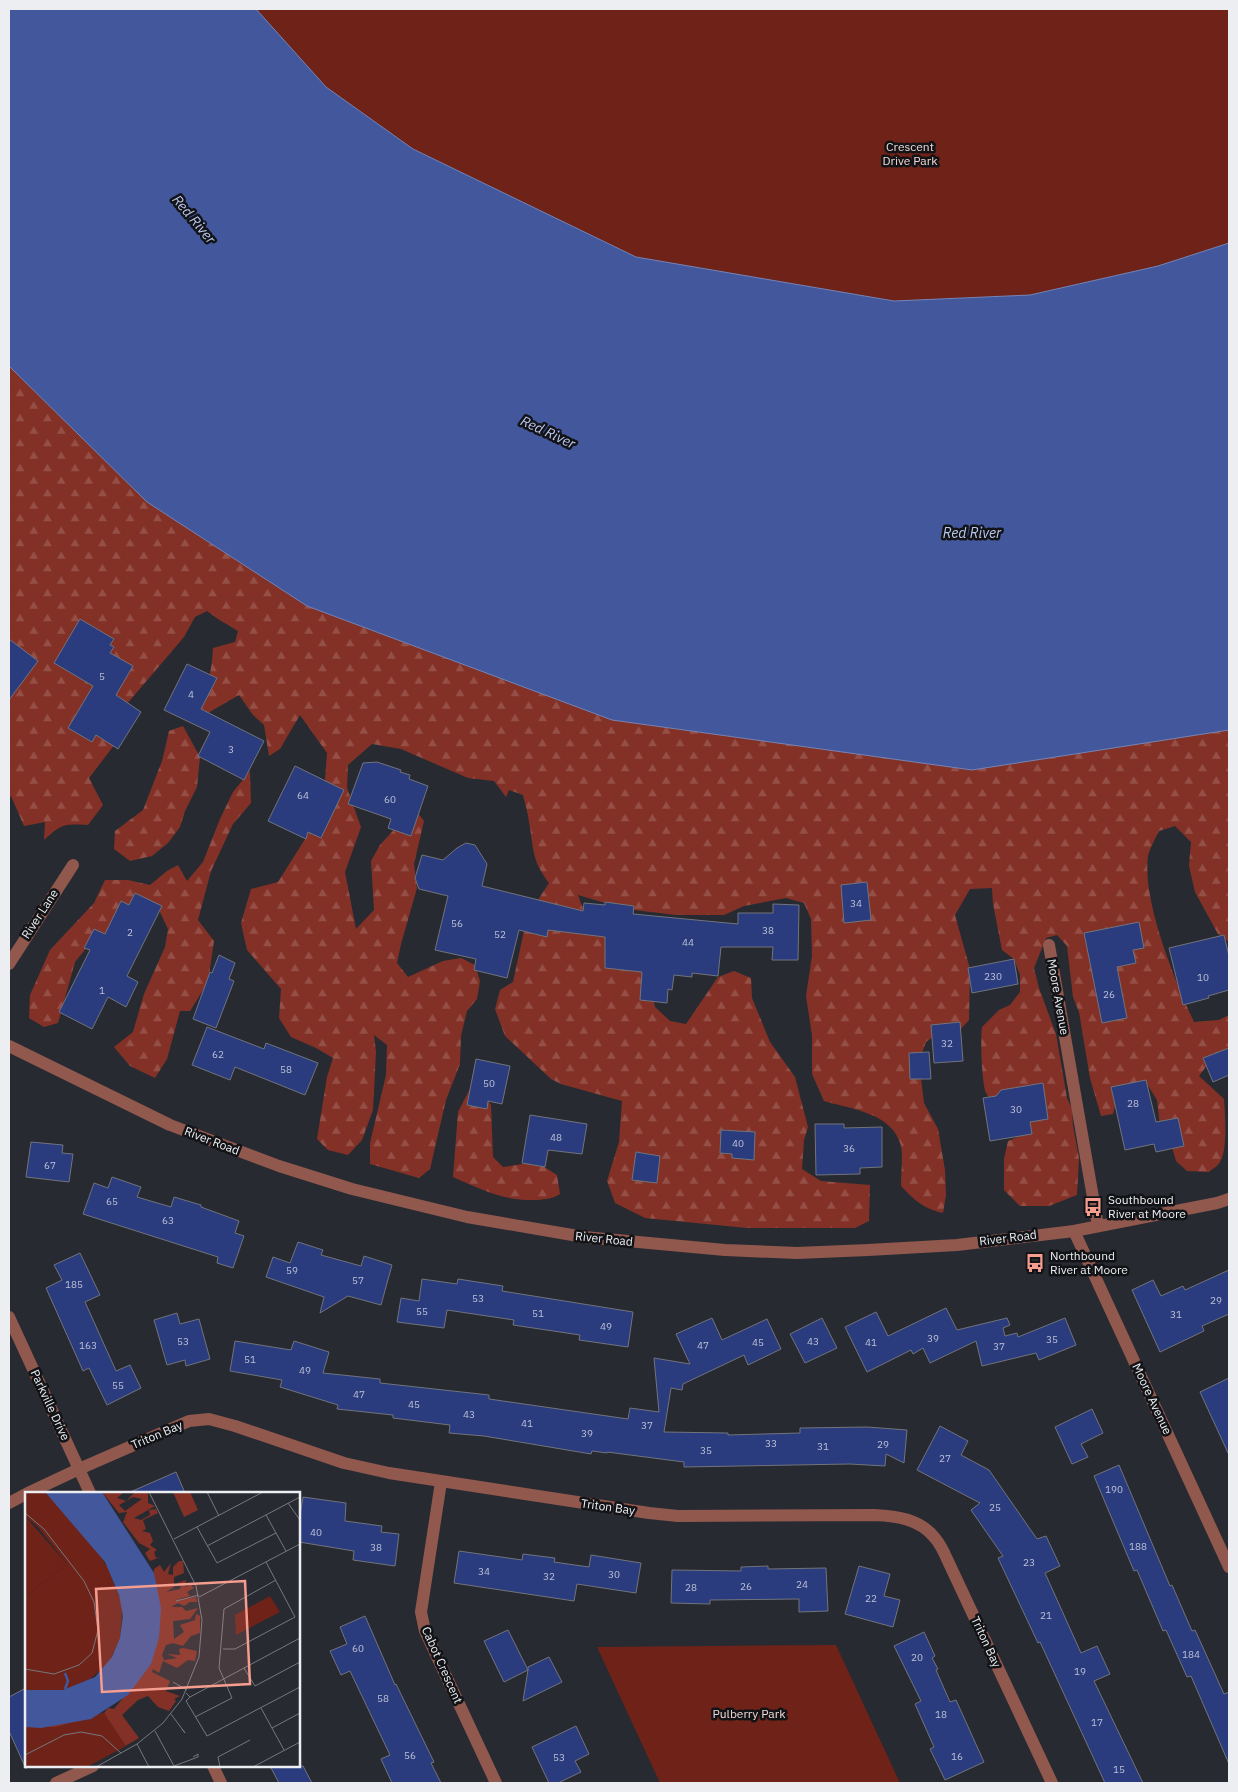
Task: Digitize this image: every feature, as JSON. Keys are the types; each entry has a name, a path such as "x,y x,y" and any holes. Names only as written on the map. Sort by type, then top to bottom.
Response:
{"street":[{"name":"River Lane","path":"9,964 73,865"},
{"name":"Moore Avenue","path":"1049,945 1098,1226"},
{"name":"River Road","path":"9,1046 170,1125 279,1166 352,1188 467,1217 574,1236 725,1250 797,1253 957,1245 1074,1231 1229,1199"},
{"name":"Moore Avenue","path":"1074,1231 1229,1567"},
{"name":"Parkville Drive","path":"9,1317 90,1492"},
{"name":"Triton Bay","path":"31,1492 190,1421 209,1420 235,1426 344,1463 441,1482 678,1516 874,1515 895,1516 915,1521 935,1537 948,1558 1052,1783"},
{"name":"Cabot Crescent","path":"441,1482 420,1612 425,1631 496,1783"},
{"name":"Triton Bay","path":"9,1503 25,1495"},
{"path":"56,1783 91,1767"},
{"path":"213,1767 221,1783"}],"green space":[{"name":"Crescent Drive Park","path":"256,9 1229,9 1229,243 1158,266 1030,295 894,301 636,257 413,149 326,87"},
{"path":"9,366 147,502 307,606 612,720 1229,729 1229,942 1218,934 1195,892 1189,866 1191,842 1175,826 1159,831 1148,856 1147,874 1155,917 1162,940 1194,1022 1219,1020 1229,1015 1229,1050 1208,1064 1199,1076 1224,1099 1225,1140 1223,1156 1219,1163 1209,1172 1187,1171 1176,1161 1170,1140 1160,1126 1157,1100 1147,1084 1117,1098 1113,1114 1101,1116 1090,1078 1079,1012 1073,997 1067,946 1057,935 1046,938 1034,968 1039,988 1056,1034 1067,1098 1072,1109 1079,1158 1077,1195 1049,1206 1020,1206 1004,1190 1004,1159 1008,1141 1031,1131 994,1104 986,1093 983,1081 982,1027 999,1010 1010,1005 1020,992 1020,975 1014,959 1002,950 993,904 992,888 970,889 955,915 970,969 969,1020 958,1032 941,1031 926,1042 919,1062 924,1103 938,1129 945,1170 946,1195 943,1213 930,1209 920,1203 901,1186 901,1146 897,1135 889,1126 870,1114 824,1101 812,1074 812,1035 806,996 812,956 811,919 804,903 786,898 744,906 724,915 676,915 626,909 578,895 589,925 645,966 655,1007 670,1021 686,1024 718,977 734,971 751,978 752,998 770,1042 795,1077 808,1127 804,1140 802,1169 821,1181 870,1185 869,1221 855,1228 747,1228 645,1218 615,1203 607,1181 619,1142 622,1101 561,1084 551,1079 505,1036 495,1009 500,990 513,982 527,917 549,883 536,860 523,795 509,790 506,797 494,781 468,778 401,749 372,744 348,765 347,788 361,827 345,872 356,929 374,910 371,861 380,845 400,823 417,812 424,821 414,864 417,888 397,963 408,977 443,961 461,958 475,965 480,981 477,999 467,1011 461,1036 460,1064 446,1100 430,1169 419,1178 370,1164 370,1143 386,1075 387,1045 374,1035 376,1052 373,1110 362,1140 348,1155 328,1150 317,1139 327,1077 333,1058 291,1037 279,1018 281,989 247,950 241,923 251,889 278,882 312,828 324,794 327,753 300,715 280,749 269,756 264,725 253,715 239,695 208,713 192,703 203,689 208,678 213,648 235,642 238,631 207,611 195,617 184,637 126,705 115,744 89,778 103,805 88,825 64,826 44,840 45,822 24,826 11,796 9,798"},
{"path":"183,726 200,757 197,787 185,811 180,827 168,843 152,856 130,861 114,849 115,831 143,810 162,761 169,731"},
{"path":"250,771 251,803 233,824 211,871 198,920 214,941 208,982 190,1011 180,1011 167,1059 155,1078 130,1066 114,1047 133,1032 144,994 165,947 168,929 158,908 92,941 75,962 58,1023 44,1027 29,1018 30,995 50,950 94,903 105,880 128,880 150,885 167,871 178,865 187,881 203,862 233,792"},
{"path":"474,1081 491,1105 493,1157 503,1167 529,1163 530,1158 557,1175 560,1194 552,1198 537,1200 514,1199 493,1194 453,1177 458,1112"},
{"name":"Pulberry Park","path":"836,1645 900,1783 660,1783 597,1647"}],"water":[{"name":"Red River","path":"9,9 256,9 326,87 413,149 636,257 894,301 1030,295 1158,266 1229,243 1229,730 972,770 612,720 307,606 147,502 9,366"}],"building":[{"path":"80,619 114,639 110,645 114,647 110,653 133,666 116,695 141,712 118,749 96,735 92,742 68,728 93,686 54,663"},
{"path":"9,639 38,661 9,700"},
{"path":"187,664 217,678 201,709 264,741 244,780 198,756 210,732 164,710"},
{"path":"377,762 401,770 400,772 410,775 409,779 428,786 411,836 388,828 391,819 348,804 363,763"},
{"path":"295,766 344,790 321,838 308,832 306,839 268,821"},
{"path":"466,843 475,845 487,864 482,886 583,911 584,903 605,905 605,902 634,906 633,914 738,924 738,913 773,913 773,904 799,905 798,960 772,960 773,947 721,947 718,976 692,973 692,977 674,975 672,990 668,989 667,1003 640,1000 642,972 605,968 605,937 548,930 547,937 519,930 507,978 474,970 476,959 435,950 448,896 419,889 415,878 422,855 443,860"},
{"path":"867,882 871,920 844,923 841,885"},
{"path":"135,893 162,906 127,976 138,982 126,1007 108,997 92,1029 59,1012 90,950 84,948 94,929 105,934 121,901 129,905"},
{"path":"1139,922 1144,948 1133,950 1136,963 1117,967 1127,1018 1102,1023 1084,933"},
{"path":"1224,935 1229,956 1229,990 1183,1005 1169,948"},
{"path":"219,955 235,963 229,979 234,981 216,1028 193,1019 210,972 212,973"},
{"path":"1014,959 1018,984 972,993 968,968"},
{"path":"960,1022 963,1061 934,1063 931,1025"},
{"path":"207,1027 264,1049 266,1043 318,1063 305,1095 235,1067 230,1080 192,1065"},
{"path":"1229,1048 1229,1075 1213,1082 1203,1058"},
{"path":"929,1052 931,1079 910,1079 909,1053"},
{"path":"476,1059 510,1066 502,1104 488,1101 487,1109 467,1105"},
{"path":"1146,1080 1156,1122 1178,1118 1184,1146 1156,1152 1154,1144 1125,1150 1111,1087"},
{"path":"1043,1083 1048,1119 1030,1122 1032,1134 990,1141 983,1098 996,1096 1001,1090"},
{"path":"530,1115 587,1124 582,1154 548,1150 545,1167 522,1163"},
{"path":"815,1124 844,1124 844,1128 882,1127 882,1167 860,1168 860,1174 816,1175"},
{"path":"721,1130 755,1132 754,1160 732,1158 732,1154 720,1153"},
{"path":"31,1142 63,1145 62,1153 73,1154 69,1182 26,1177"},
{"path":"636,1152 660,1156 657,1183 632,1180"},
{"path":"112,1177 141,1187 137,1197 171,1207 174,1197 201,1205 201,1207 239,1221 235,1233 244,1236 233,1268 217,1263 218,1257 83,1214 94,1183 108,1188"},
{"path":"298,1242 323,1250 321,1255 361,1266 364,1256 392,1265 381,1305 348,1296 320,1313 324,1297 266,1277 273,1257 290,1263"},
{"path":"80,1253 100,1295 85,1302 116,1371 130,1365 141,1388 107,1405 89,1368 83,1371 46,1288 62,1280 54,1265"},
{"path":"1229,1270 1229,1314 1202,1326 1204,1331 1160,1352 1132,1290 1153,1280 1161,1296 1183,1286 1185,1290"},
{"path":"422,1279 457,1284 458,1279 503,1286 502,1291 633,1312 628,1347 579,1340 580,1335 513,1325 514,1320 447,1310 444,1328 397,1322 401,1298 419,1301"},
{"path":"946,1308 957,1330 1007,1318 1010,1325 1003,1328 1005,1336 1017,1333 1018,1337 1065,1318 1076,1345 1039,1360 1036,1353 982,1366 976,1341 930,1363 923,1348 913,1354 911,1350 867,1372 845,1327 876,1312 888,1336"},
{"path":"177,1313 180,1324 199,1319 210,1359 186,1366 185,1360 167,1365 154,1320"},
{"path":"712,1318 722,1340 767,1319 781,1349 748,1365 744,1355 683,1384 682,1390 671,1388 664,1432 728,1433 728,1435 800,1433 800,1428 867,1427 907,1430 904,1463 886,1454 885,1466 850,1464 684,1467 684,1462 607,1452 592,1451 591,1454 484,1436 449,1433 450,1425 393,1418 393,1415 337,1409 338,1405 280,1387 282,1380 230,1371 235,1341 291,1350 294,1341 329,1352 323,1373 380,1379 380,1383 489,1395 489,1399 628,1419 630,1408 659,1412 654,1358 690,1364 676,1334"},
{"path":"822,1318 837,1348 805,1363 790,1334"},
{"path":"1229,1378 1229,1455 1200,1392"},
{"path":"1092,1409 1103,1433 1081,1444 1088,1457 1072,1464 1055,1427"},
{"path":"940,1426 968,1441 961,1455 989,1470 1037,1539 1046,1536 1060,1566 1045,1573 1081,1653 1097,1646 1110,1674 1094,1681 1143,1783 1105,1783 1040,1642 1038,1643 998,1558 1003,1556 971,1510 980,1503 917,1470"},
{"path":"1119,1465 1170,1586 1172,1585 1192,1631 1195,1630 1224,1694 1229,1692 1229,1764 1191,1676 1187,1677 1166,1630 1163,1631 1137,1570 1134,1571 1094,1476"},
{"path":"176,1472 185,1492 130,1492"},
{"path":"303,1497 346,1503 345,1521 382,1526 381,1532 399,1534 395,1566 353,1560 354,1551 300,1542 300,1516"},
{"path":"459,1551 522,1560 523,1554 555,1558 554,1562 589,1567 591,1555 641,1563 636,1593 577,1584 574,1601 454,1583"},
{"path":"768,1566 768,1569 826,1568 828,1611 799,1612 799,1599 710,1600 710,1604 671,1603 672,1570 741,1571 741,1567"},
{"path":"859,1566 890,1574 884,1596 900,1600 893,1627 845,1614"},
{"path":"365,1616 395,1685 434,1762 431,1763 441,1783 392,1783 381,1759 390,1755 350,1671 341,1675 330,1651 347,1644 340,1627"},
{"path":"508,1630 528,1670 504,1682 484,1641"},
{"path":"924,1632 935,1656 932,1658 938,1669 936,1670 950,1702 956,1700 984,1762 945,1780 930,1749 934,1747 915,1704 921,1701 894,1646"},
{"path":"549,1657 562,1682 523,1701 528,1667"},
{"path":"25,1689 25,1767 9,1731 9,1697"},
{"path":"576,1726 589,1754 575,1761 581,1772 558,1783 549,1783 532,1747"},
{"path":"303,1766 312,1783 279,1783 271,1767"}],"place":[{"name":"Southbound River at Moore","path":"1093,1207"},
{"name":"Northbound River at Moore","path":"1035,1263"}]}
